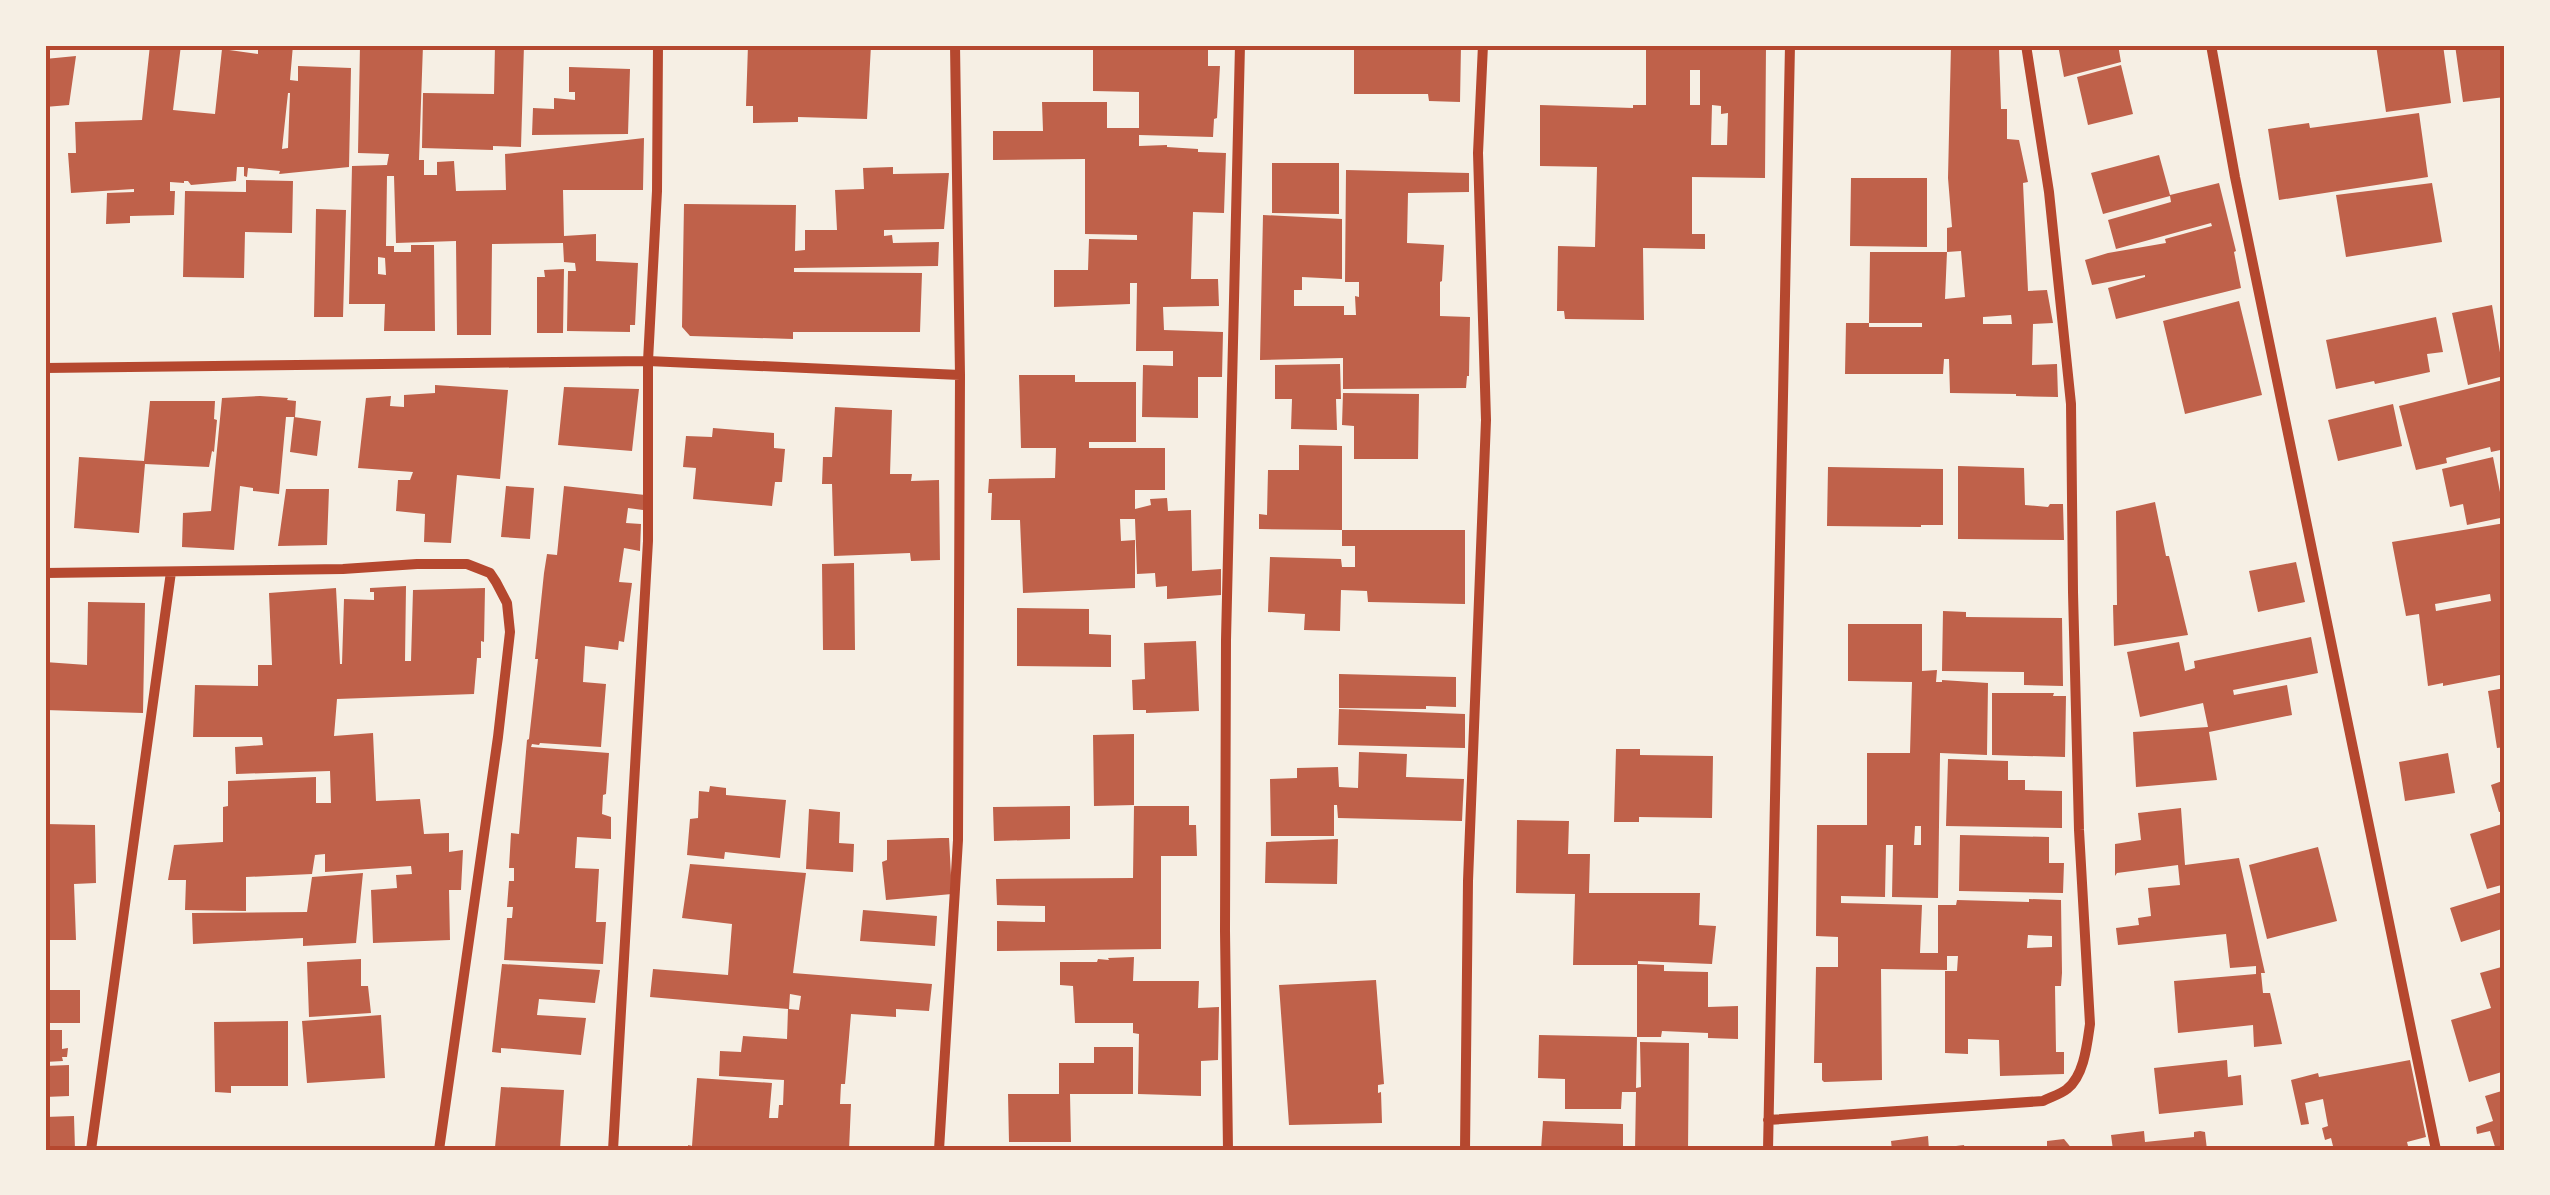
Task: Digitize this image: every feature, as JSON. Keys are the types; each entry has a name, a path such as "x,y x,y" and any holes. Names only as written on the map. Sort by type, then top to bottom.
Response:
{"street":[{"path":"613,1150 648,541 648,361 657,191 658,45"},
{"path":"939,1150 958,840 960,376 955,45"},
{"path":"1228,1150 1226,640 1240,45"},
{"path":"1466,1150 1468,881 1486,420 1478,152 1483,45"},
{"path":"1768,1150 1790,45"},
{"path":"1768,1120 2043,1101 2069,1088 2086,1050 2090,1024 2078,790 2071,404 2049,192 2026,45"},
{"path":"2211,45 2436,1150"},
{"path":"45,368 648,361 960,376"},
{"path":"45,574 343,569 417,564 467,564 490,573 507,602 510,632 439,1150"},
{"path":"92,1150 171,572"}],"building":[{"path":"150,45 181,45 173,110 215,114 222,49 258,54 258,45 293,45 290,80 298,81 298,66 351,68 349,167 279,174 280,171 248,168 247,177 244,167 237,167 236,181 191,185 188,181 170,182 170,191 175,191 174,215 130,216 130,223 106,224 107,193 134,189 71,193 68,153 76,153 75,122 142,120","holes":["288,93 288,148 282,149"]},
{"path":"360,45 423,45 419,160 424,160 424,175 437,175 437,162 454,161 456,191 506,190 505,154 644,138 643,190 563,190 564,236 596,234 596,261 638,263 635,325 630,325 630,332 567,331 568,271 576,271 575,263 564,262 563,243 492,244 491,335 457,335 456,241 396,243 394,176 387,176 386,246 394,246 394,252 411,252 411,245 434,245 435,331 384,331 385,304 349,304 352,166 387,165 389,154 358,153","holes":["378,257 385,258 386,275 378,274"]},
{"path":"495,45 524,45 521,147 422,148 423,93 494,94"},
{"path":"748,45 871,45 867,119 798,117 798,122 753,123 753,106 746,106"},
{"path":"1093,45 1208,45 1208,66 1220,66 1213,137 1139,135 1139,146 1167,145 1226,153 1224,213 1193,212 1191,279 1218,279 1219,306 1163,307 1164,330 1223,332 1222,377 1198,377 1198,418 1142,417 1143,365 1173,366 1173,351 1136,351 1137,283 1130,283 1130,304 1054,307 1054,270 1088,270 1089,239 1137,240 1137,235 1085,234 1085,159 993,160 993,131 1043,131 1042,102 1107,102 1107,128 1139,128 1139,92 1093,91"},
{"path":"1354,45 1461,45 1460,102 1429,101 1428,94 1354,94"},
{"path":"1646,45 1766,45 1765,178 1692,177 1692,234 1705,234 1705,249 1643,248 1644,320 1565,319 1564,311 1557,311 1558,246 1595,247 1597,167 1540,166 1540,105 1646,105","holes":["1690,70 1700,70 1700,105 1690,105","1712,105 1721,106 1721,114 1728,113 1727,145 1711,145"]},
{"path":"1951,45 1960,45 1960,49 1999,49 2001,109 2007,109 2007,139 2019,140 2028,182 2023,183 2028,291 2047,290 2053,323 2033,324 2032,365 2057,364 2058,397 1950,393 1949,359 1944,359 1943,374 1845,374 1846,323 1869,323 1870,252 1947,252 1947,228 1952,227 1948,178","holes":["1961,251 1965,297 1945,299 1947,252","2011,315 2012,324 1983,324 1983,317","1869,323 1922,323 1922,327 1869,327"]},
{"path":"2058,45 2118,45 2121,62 2064,77"},
{"path":"2376,45 2443,45 2451,103 2386,112"},
{"path":"2455,45 2505,45 2505,97 2463,102"},
{"path":"76,56 69,105 45,107 45,59"},
{"path":"2121,65 2133,114 2088,125 2077,77"},
{"path":"569,67 630,69 628,134 532,135 533,108 554,109 554,98 575,100 575,92 569,92"},
{"path":"2419,113 2428,177 2279,200 2268,129 2309,123 2310,128"},
{"path":"2159,155 2170,195 2219,183 2241,288 2116,319 2108,288 2145,275 2092,285 2085,260 2166,243 2165,239 2212,226 2211,223 2116,249 2108,220 2171,202 2170,196 2103,214 2091,173"},
{"path":"1272,163 1339,163 1339,214 1272,213"},
{"path":"893,167 893,174 949,173 944,229 884,230 884,236 892,235 893,243 939,242 938,266 794,268 794,272 922,273 920,332 793,332 793,339 690,336 682,327 684,204 796,205 795,251 805,250 805,230 837,230 835,190 864,189 863,168"},
{"path":"1346,170 1469,173 1469,192 1408,193 1407,243 1444,245 1440,316 1470,317 1466,388 1343,389 1343,358 1260,360 1263,215 1342,219 1342,279 1302,277 1302,290 1294,290 1294,306 1344,306 1344,315 1356,315 1359,282 1345,282"},
{"path":"1851,178 1927,178 1927,247 1850,246"},
{"path":"246,180 293,181 292,233 245,232 244,278 183,277 185,191 246,192"},
{"path":"2432,183 2442,242 2346,257 2336,195"},
{"path":"316,209 346,210 343,317 314,317"},
{"path":"564,269 563,333 537,333 537,277 545,277 544,270"},
{"path":"2239,301 2262,395 2185,414 2163,321"},
{"path":"2492,305 2504,376 2468,385 2452,313"},
{"path":"2436,317 2443,352 2427,354 2430,372 2336,389 2326,340"},
{"path":"1340,364 1337,430 1291,429 1292,399 1275,399 1275,365"},
{"path":"1019,375 1075,375 1075,382 1136,382 1136,442 1089,442 1089,448 1165,448 1165,490 1135,490 1135,509 1151,505 1150,499 1167,498 1168,511 1191,510 1192,571 1221,569 1221,595 1167,599 1167,586 1156,587 1155,573 1137,574 1135,519 1120,519 1121,541 1135,540 1135,588 1023,593 1020,520 991,520 989,479 1055,478 1056,448 1021,448"},
{"path":"2503,380 2505,449 2491,452 2490,447 2416,470 2399,406"},
{"path":"435,385 508,390 500,479 457,475 451,543 424,542 425,514 396,511 398,480 410,480 413,472 358,468 366,398 391,396 390,406 404,407 404,395 435,393"},
{"path":"564,387 639,389 632,451 558,445"},
{"path":"1343,393 1419,394 1418,459 1354,459 1354,426 1342,425"},
{"path":"260,396 296,401 295,417 286,417 279,494 240,486 234,550 182,547 183,513 211,511 222,398"},
{"path":"150,401 215,401 217,420 209,467 145,464 139,533 74,528 79,457 144,461"},
{"path":"2393,404 2402,446 2338,461 2328,420"},
{"path":"835,407 892,410 890,474 912,474 911,481 939,480 940,560 911,561 910,553 834,556 832,484 822,484 823,457 832,457"},
{"path":"294,417 321,421 317,456 290,452"},
{"path":"713,428 774,433 774,448 785,449 782,482 775,482 772,506 693,499 696,468 683,467 686,436 712,437"},
{"path":"1299,445 1342,446 1342,530 1259,529 1259,514 1267,515 1268,470 1299,470"},
{"path":"2493,457 2505,517 2467,525 2463,504 2450,507 2442,469"},
{"path":"1958,466 2024,468 2025,505 2063,504 2064,540 1958,539"},
{"path":"1828,467 1943,469 1943,525 1827,526"},
{"path":"506,486 534,488 530,539 501,537"},
{"path":"564,486 645,495 643,510 628,508 626,523 641,524 640,551 624,548 619,582 632,583 624,642 619,641 618,650 585,646 583,682 606,684 601,747 540,743 531,747 609,753 602,814 611,817 611,839 577,837 575,868 599,869 596,922 606,922 603,964 504,960 507,918 512,918 513,907 507,907 509,881 514,881 514,868 509,868 511,833 519,834 544,573 547,554 557,555"},
{"path":"286,489 329,489 327,545 278,546"},
{"path":"2155,502 2188,635 2114,646 2116,511"},
{"path":"2505,523 2505,674 2428,686 2419,614 2406,616 2392,542","holes":["2490,594 2491,601 2436,611 2435,604"]},
{"path":"1342,530 1465,530 1465,604 1368,602 1367,591 1341,590 1340,631 1304,630 1305,614 1268,612 1270,557 1341,559 1342,567 1355,567 1355,546 1342,546"},
{"path":"2296,562 2305,602 2258,612 2249,571"},
{"path":"854,563 855,650 823,650 822,564"},
{"path":"406,586 405,661 411,661 413,590 485,588 484,642 481,641 481,658 477,658 474,694 337,699 334,736 373,733 376,801 420,799 424,834 449,833 449,852 463,850 461,890 449,890 450,940 373,943 371,890 397,888 396,875 412,874 411,866 325,872 325,854 315,855 312,874 246,877 246,911 185,910 186,880 168,880 174,845 223,842 228,781 316,777 316,803 331,803 330,771 236,774 235,747 263,745 262,737 193,737 195,685 258,686 258,665 272,665 269,593 336,588 342,664 344,599 374,600 370,588"},
{"path":"88,602 145,603 143,713 45,710 45,662 87,665"},
{"path":"1017,608 1089,609 1089,634 1111,635 1111,667 1017,666"},
{"path":"1943,611 1966,612 1966,617 2062,618 2063,686 2024,685 2024,672 1942,671"},
{"path":"1848,624 1922,624 1922,671 1937,670 1936,682 1988,683 1987,755 1940,753 1938,898 1892,897 1893,845 1886,845 1885,897 1841,896 1841,903 1922,905 1920,953 1938,953 1938,905 1956,905 1957,900 2061,900 2062,973 2061,986 2055,986 2056,1052 2064,1052 2064,1074 2000,1076 1999,1040 1968,1039 1968,1054 1945,1053 1945,971 1957,971 1958,956 1947,956 1947,970 1881,969 1882,1080 1822,1080 1822,1063 1814,1063 1816,967 1838,967 1838,937 1816,936 1817,825 1867,825 1867,753 1910,753 1912,682 1848,681","holes":["1915,826 1921,826 1921,845 1914,845","2028,935 2052,936 2052,947 2027,948"]},
{"path":"2311,637 2318,673 2233,690 2234,695 2287,685 2292,715 2209,732 2217,780 2136,787 2133,732 2208,727 2203,703 2140,717 2127,652 2179,642 2185,671 2195,668 2194,661"},
{"path":"1196,641 1199,711 1133,710 1132,680 1145,679 1144,643"},
{"path":"1339,674 1456,677 1456,707 1339,708"},
{"path":"2505,688 2505,747 2497,748 2488,691"},
{"path":"1992,693 2066,696 2065,757 1992,755"},
{"path":"1339,709 1465,714 1465,748 1338,745"},
{"path":"1134,734 1134,805 1094,806 1093,735"},
{"path":"1616,749 1640,749 1640,755 1713,756 1712,818 1639,817 1639,822 1614,822"},
{"path":"1359,752 1407,754 1406,777 1464,779 1462,821 1338,818 1334,805 1334,836 1271,836 1270,779 1297,778 1297,768 1338,767 1339,787 1358,788"},
{"path":"2448,753 2455,793 2405,801 2399,762"},
{"path":"1948,759 2008,761 2008,780 2025,780 2025,790 2062,791 2062,828 1946,826"},
{"path":"2505,780 2505,811 2499,812 2491,785"},
{"path":"710,786 726,788 726,795 786,800 780,858 725,852 724,859 687,855 690,819 698,818 699,791 709,792"},
{"path":"1070,806 1070,839 994,841 993,807"},
{"path":"1134,806 1189,806 1189,825 1196,825 1197,856 1161,856 1161,949 997,951 997,921 1045,922 1045,906 997,905 996,879 1133,878"},
{"path":"2181,808 2185,865 2239,858 2265,973 2261,973 2263,993 2270,993 2282,1044 2254,1047 2253,1025 2178,1033 2174,981 2256,974 2256,966 2230,968 2226,934 2118,945 2116,928 2139,925 2138,918 2151,916 2148,888 2180,885 2178,865 2115,876 2115,844 2141,840 2138,813"},
{"path":"809,809 840,812 839,843 854,844 853,872 806,869"},
{"path":"1517,820 1569,821 1568,854 1590,854 1589,893 1700,893 1699,925 1716,926 1712,964 1638,964 1664,965 1664,971 1708,972 1708,1007 1738,1006 1738,1039 1662,1031 1661,1037 1637,1037 1637,965 1573,965 1575,894 1516,893"},
{"path":"2505,823 2505,884 2487,889 2470,834"},
{"path":"45,824 95,825 96,883 74,884 76,940 45,940"},
{"path":"1960,835 2049,837 2049,863 2064,863 2063,893 1959,891"},
{"path":"949,838 952,894 886,900 882,862 887,860 887,840"},
{"path":"1338,839 1337,884 1265,883 1266,842"},
{"path":"2318,847 2337,921 2267,939 2249,865"},
{"path":"690,864 806,873 793,973 932,984 929,1011 896,1009 896,1017 851,1014 840,1104 851,1104 849,1150 689,1150 697,1078 772,1083 769,1118 778,1118 784,1080 719,1076 720,1051 741,1052 743,1036 787,1039 788,1009 650,997 653,969 728,975 732,924 682,918","holes":["790,994 801,996 799,1010 789,1009"]},
{"path":"363,873 356,943 303,946 303,938 193,944 192,913 307,912 312,877"},
{"path":"2505,891 2505,928 2461,942 2450,908"},
{"path":"863,910 937,916 935,946 860,941"},
{"path":"1134,957 1133,981 1199,981 1198,1008 1219,1007 1218,1060 1201,1061 1201,1096 1138,1094 1139,1034 1133,1033 1133,1023 1075,1023 1073,986 1060,985 1060,962"},
{"path":"361,959 361,986 368,986 371,1013 309,1017 307,962"},
{"path":"502,964 600,970 595,1003 539,999 537,1015 586,1018 581,1055 501,1048 501,1053 492,1052"},
{"path":"2505,966 2505,1071 2469,1082 2451,1020 2491,1008 2480,973"},
{"path":"1376,980 1384,1084 1378,1085 1382,1123 1289,1125 1279,985"},
{"path":"45,990 80,990 80,1023 45,1023"},
{"path":"381,1015 385,1078 307,1083 302,1021"},
{"path":"288,1021 288,1086 231,1086 231,1093 215,1092 214,1022"},
{"path":"45,1030 62,1030 62,1049 68,1048 63,1061 45,1062"},
{"path":"1539,1035 1637,1037 1636,1088 1641,1087 1640,1042 1689,1043 1688,1150 1635,1150 1636,1092 1622,1092 1621,1109 1565,1109 1565,1079 1538,1078"},
{"path":"1094,1047 1133,1047 1133,1094 1070,1094 1071,1142 1009,1142 1008,1094 1059,1094 1059,1063 1094,1063"},
{"path":"2227,1060 2228,1077 2241,1075 2243,1105 2159,1114 2154,1068"},
{"path":"2410,1060 2426,1137 2407,1142 2409,1150 2334,1150 2331,1138 2325,1140 2322,1128 2328,1126 2323,1099 2305,1103 2309,1124 2301,1125 2291,1080"},
{"path":"69,1065 69,1096 45,1097 45,1066"},
{"path":"501,1087 564,1090 560,1149 495,1147"},
{"path":"2505,1090 2505,1150 2496,1150 2490,1131 2477,1134 2476,1127 2493,1121 2485,1096"},
{"path":"74,1116 75,1150 45,1150 45,1117"},
{"path":"1543,1121 1623,1124 1623,1150 1541,1150"},
{"path":"2144,1131 2145,1142 2194,1137 2194,1132 2205,1132 2207,1150 2113,1150 2111,1135"},
{"path":"1928,1136 1929,1150 1892,1150 1891,1141"},
{"path":"2064,1139 2073,1150 2038,1150 2037,1147 2047,1146 2047,1141"},
{"path":"1964,1145 1965,1150 1940,1150 1940,1148"}]}
